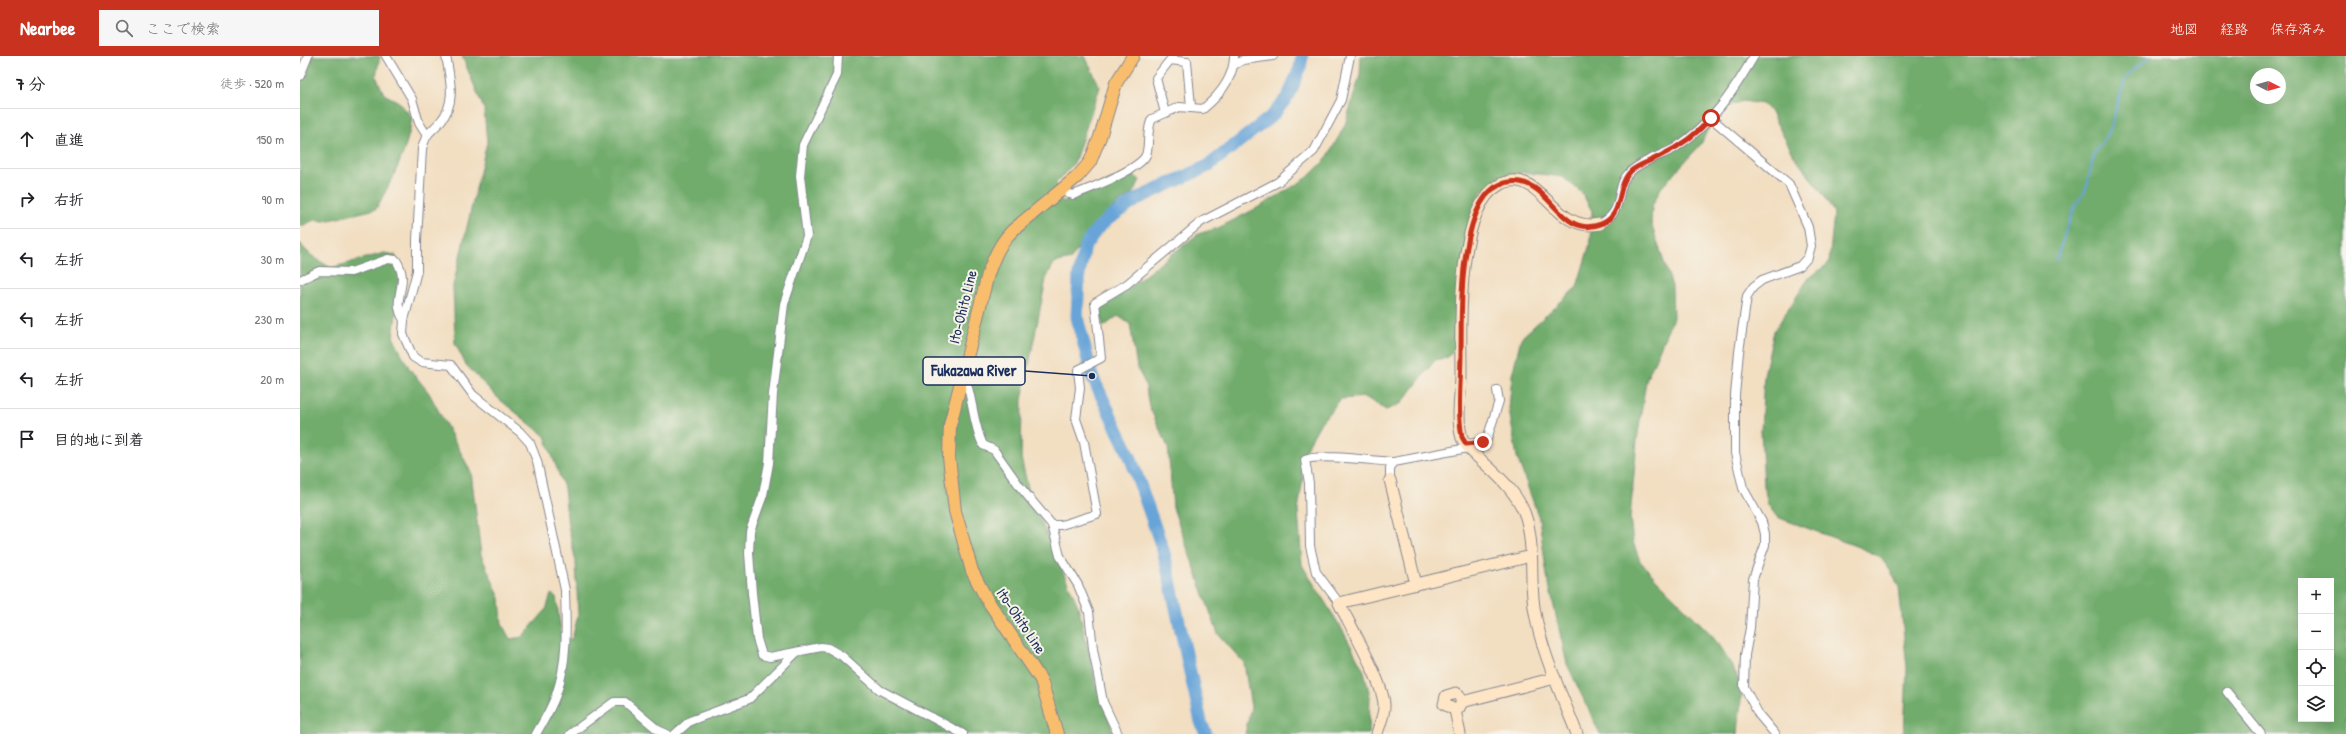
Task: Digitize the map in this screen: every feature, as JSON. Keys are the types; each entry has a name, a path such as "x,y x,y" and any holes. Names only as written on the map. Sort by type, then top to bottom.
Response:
{"main road":[{"name":"Ito-Ohito Line","path":"1057,734 1041,680 986,598 972,571 962,540 948,457 950,425 988,274 999,246 1013,230 1084,170 1090,162 1100,137 1116,83 1133,56"}],"street":[{"path":"300,76 308,56"},
{"path":"386,56 412,99 419,123 426,134"},
{"path":"446,56 452,98 447,113 440,122 426,134 422,149 417,240 417,271 404,320 403,334 413,357 421,362 451,365 473,394 520,432 530,443 537,461 565,590 565,650 562,675 556,696 536,734"},
{"path":"838,56 837,75 803,145 800,176 807,236 784,304 773,394 768,463 763,495 750,531 749,559 760,651 762,654 770,657 821,647 834,651 880,690 963,734"},
{"path":"1060,191 1073,195 1139,164 1146,154 1151,122 1154,117 1179,107 1191,107 1200,110 1208,105 1231,75 1234,65 1234,56"},
{"path":"1234,65 1243,60 1273,56"},
{"path":"1052,525 1061,525 1096,514 1084,442 1076,419 1080,388 1078,370 1100,359 1095,303 1127,284 1201,222 1278,182 1314,151 1341,100 1350,56"},
{"path":"1577,734 1555,678 1534,612 1531,556 1527,522 1518,499 1491,469 1467,446 1460,429 1462,286 1467,245 1481,203 1487,194 1499,185 1507,182 1520,182 1538,191 1570,222 1587,226 1600,224 1607,221 1616,211 1624,183 1631,171 1693,136 1731,96 1754,56"},
{"path":"1165,113 1156,78 1171,58 1187,62 1191,107"},
{"path":"1711,118 1789,184 1808,227 1811,246 1808,257 1800,266 1762,280 1753,287 1747,296 1735,394 1735,453 1742,488 1762,522 1765,534 1765,545 1753,579 1750,628 1745,655 1744,687 1759,716 1775,734"},
{"path":"300,280 318,271 351,272 388,259 396,260 403,270 398,303 399,312 404,320"},
{"path":"963,372 969,386 978,435 983,445 994,450 1025,494 1052,525 1060,556 1078,585 1089,612 1093,649 1103,702 1118,734"},
{"path":"1377,734 1384,710 1383,700 1368,662 1339,603 1316,572 1310,546 1309,483 1305,460 1310,457 1333,457 1346,460 1394,462 1483,442 1487,439 1499,401 1497,390"},
{"path":"1394,462 1390,468 1390,480 1416,584"},
{"path":"1339,603 1531,556"},
{"path":"675,734 690,721 749,699 797,652"},
{"path":"1460,734 1458,706 1555,678"},
{"path":"2227,692 2261,734"},
{"path":"570,734 614,702 625,702 658,730 667,734"}],"green space":[{"path":"311,56 380,56 376,76 384,94 399,102 412,117 403,153 376,209 325,221 314,220 300,227 300,66"},
{"path":"462,56 1085,56 1100,87 1074,163 1056,183 1062,202 1129,172 1140,180 1133,194 1117,204 1091,229 1071,259 1054,263 1046,279 1022,400 1021,458 1030,496 1078,606 1096,683 1114,734 300,734 300,243 317,260 331,268 384,253 395,255 402,270 393,337 409,368 429,393 471,472 481,555 500,598 502,624 510,639 522,637 546,610 551,594 556,597 562,638 572,639 578,615 576,562 568,526 564,488 545,436 499,399 466,365 455,343 453,286 487,142 484,109"},
{"path":"1361,56 2346,56 2346,734 1904,734 1907,668 1899,587 1890,570 1880,557 1861,548 1777,517 1768,505 1764,486 1761,431 1764,375 1774,331 1808,279 1829,263 1834,213 1825,197 1796,159 1770,111 1763,104 1743,101 1728,106 1712,121 1701,144 1661,188 1652,206 1651,223 1672,286 1673,318 1646,381 1637,440 1630,518 1633,542 1640,561 1711,634 1731,664 1742,687 1738,734 1600,734 1567,664 1547,576 1539,518 1517,457 1509,409 1512,375 1521,338 1577,287 1591,240 1592,211 1582,193 1563,177 1523,172 1490,186 1481,192 1475,213 1459,345 1448,357 1435,360 1402,403 1386,410 1365,397 1341,399 1321,422 1301,458 1303,479 1298,510 1302,565 1343,631 1364,671 1370,696 1369,734 1245,734 1251,707 1244,663 1218,634 1173,508 1168,447 1149,406 1145,383 1137,368 1130,324 1118,316 1103,327 1100,308 1104,302 1126,290 1198,234 1218,228 1259,207 1307,178 1327,158 1345,125 1360,75"}],"waterway":[{"path":"1206,734 1201,722 1164,553 1130,456 1092,376 1077,317 1079,274 1085,246 1096,230 1108,219 1141,197 1208,166 1273,115 1289,95 1300,68 1302,56"},
{"path":"2056,260 2072,213 2087,186 2094,154 2110,130 2125,79 2130,72 2150,56"}],"place":[{"name":"Fukazawa River","path":"1092,376"}],"route":[{"path":"1483,442 1466,444 1460,429 1462,286 1467,245 1477,212 1487,194 1499,185 1507,182 1520,182 1530,185 1538,191 1570,222 1582,226 1594,226 1600,224 1607,221 1616,211 1624,183 1631,171 1693,136 1711,118"}]}
